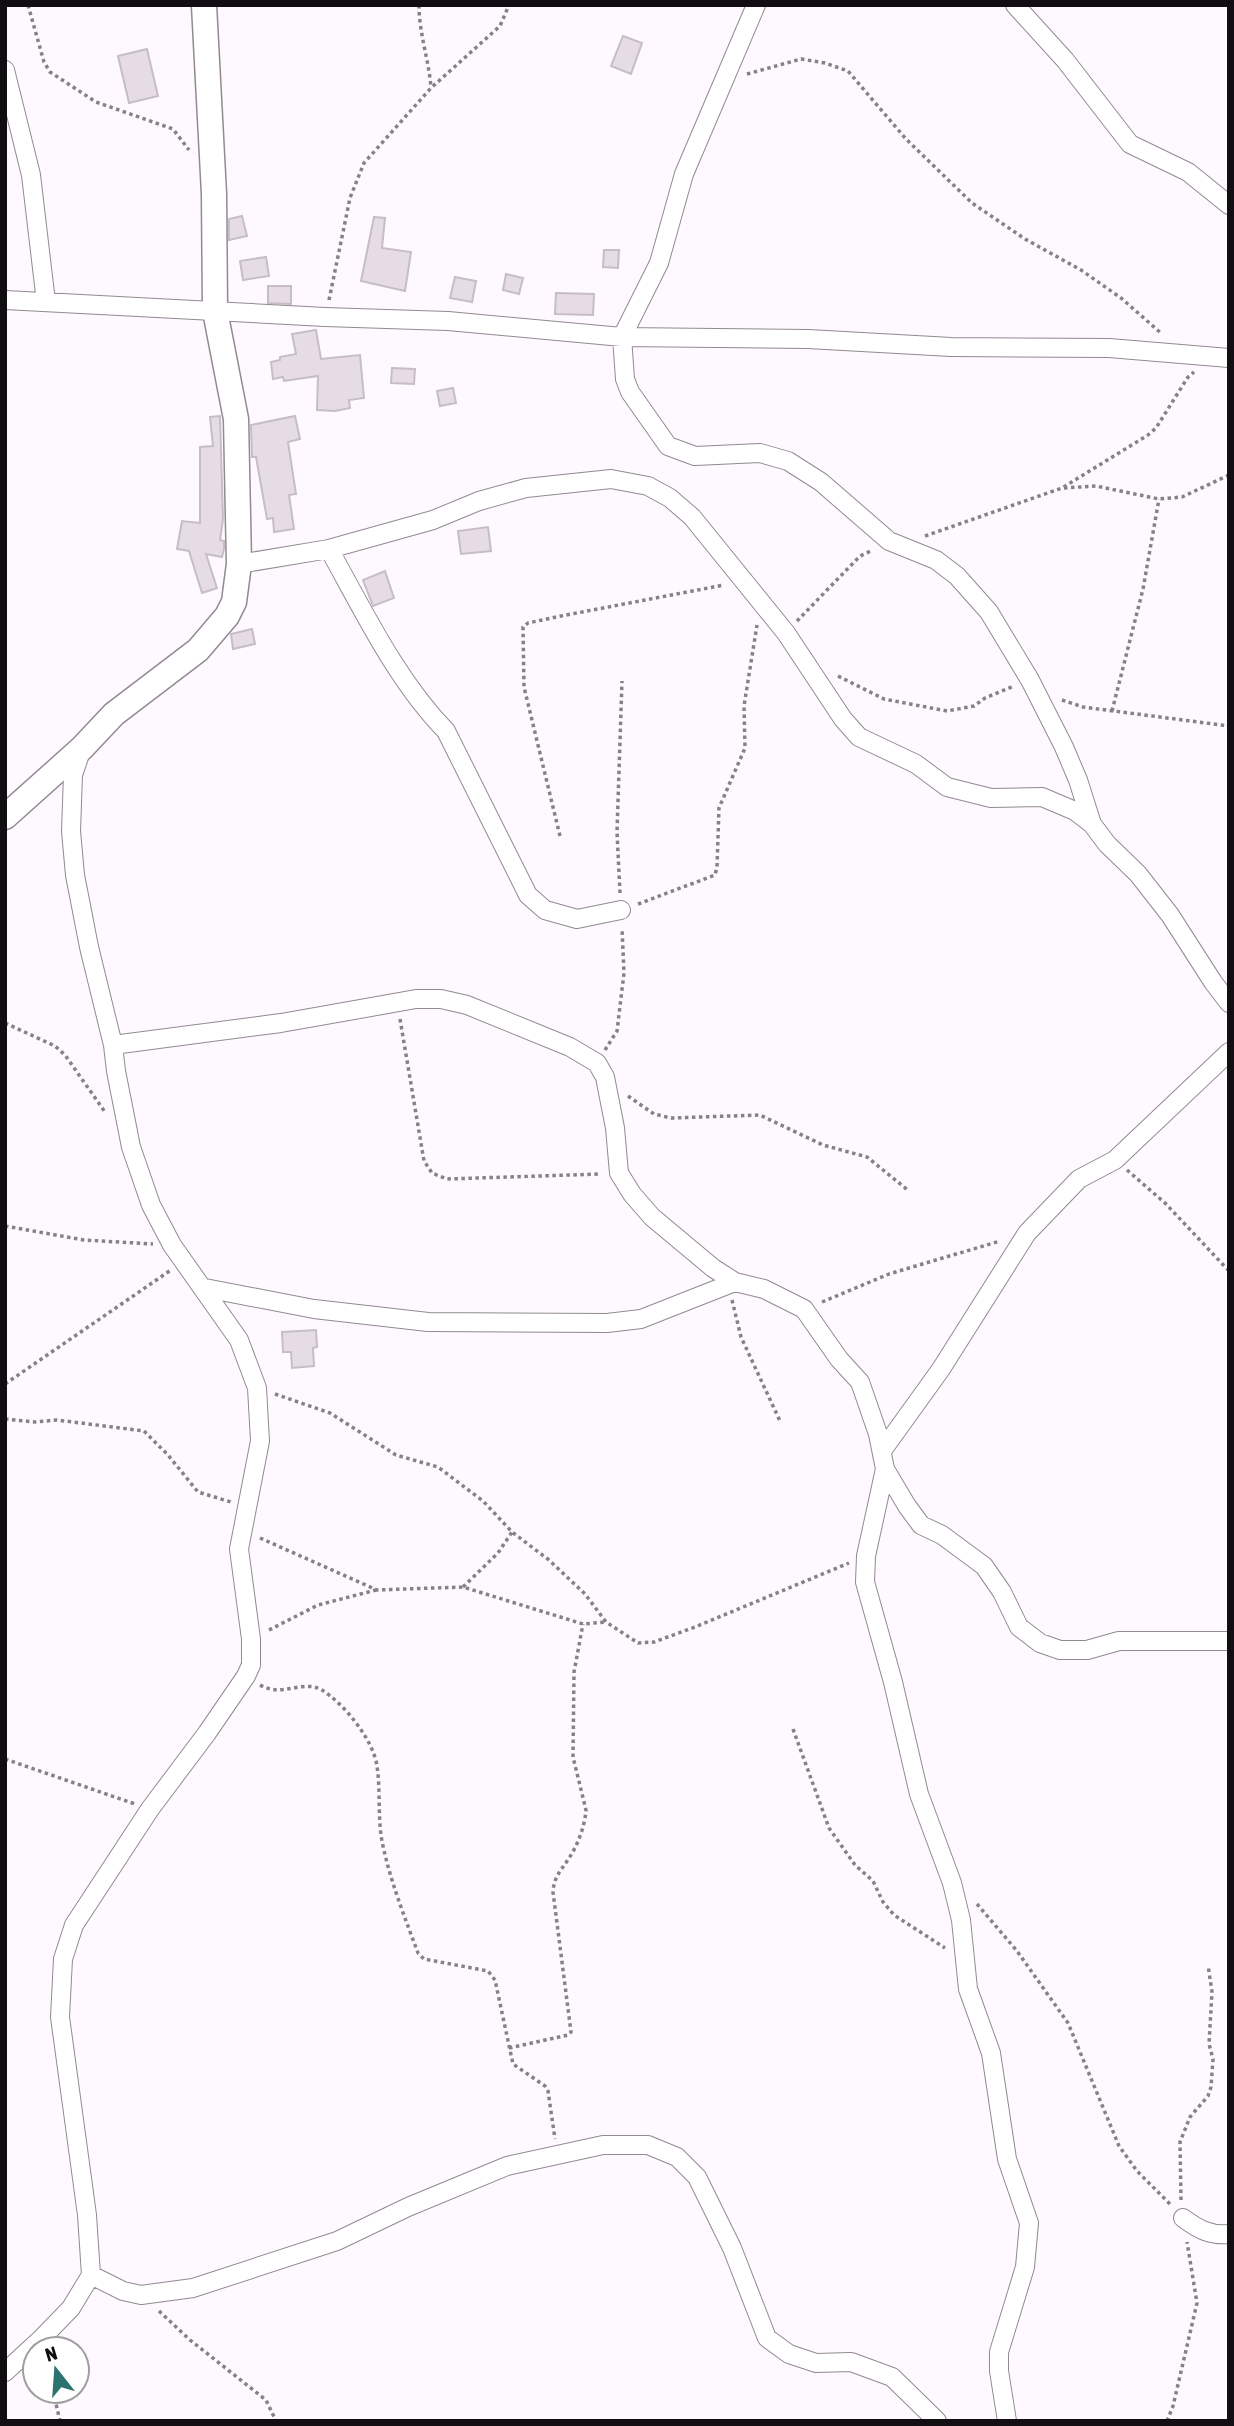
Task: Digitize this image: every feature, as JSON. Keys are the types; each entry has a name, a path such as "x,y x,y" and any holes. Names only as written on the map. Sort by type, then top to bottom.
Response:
{"street":[{"path":"5,817 82,748 114,715 198,650 220,625 234,602 239,564 236,419 215,311 214,194 204,5"},
{"path":"756,5 684,174 659,263 621,337 625,379 630,392 668,446 695,456 760,453 788,461 821,482 894,543 936,560 957,576 989,612 1032,685 1064,747 1092,824"},
{"path":"1015,5 1065,60 1130,144 1188,172 1229,205"},
{"path":"5,70 32,175 46,302"},
{"path":"5,300 448,321 621,337 808,339 951,347 1109,348 1224,357"},
{"path":"239,564 329,549 433,520 526,488 611,479 649,486 670,498 692,517 786,633 843,719 859,737 916,764 947,787 991,798 1042,797 1074,811 1092,824 1107,844 1138,874 1229,1003"},
{"path":"329,549 404,678 427,712 446,731 528,895 545,910 577,919 621,910"},
{"path":"5,2372 71,2308 91,2275 87,2215 60,2017 64,1959 74,1925 150,1809 246,1676 251,1665 251,1639 239,1549 260,1441 257,1388 239,1340 172,1245 151,1205 131,1147 113,1045 75,875 71,831 73,775 82,748"},
{"path":"113,1045 281,1023 416,999 441,999 467,1005 570,1047 601,1070 615,1128 619,1173 632,1194 652,1217 731,1283 764,1289 804,1310 839,1359 860,1382 878,1434 883,1460 907,1506 921,1525 942,1535 984,1566 1002,1592 1020,1628 1040,1643 1060,1650 1087,1650 1119,1641 1229,1641"},
{"path":"1007,2421 999,2371 999,2352 1025,2267 1029,2223 1007,2160 991,2053 968,1989 961,1920 952,1883 919,1794 893,1682 865,1582 866,1556 883,1460 1027,1233 1079,1179 1115,1160 1229,1052"},
{"path":"205,1289 314,1308 428,1322 607,1323 640,1318 731,1283"},
{"path":"91,2275 123,2291 141,2295 193,2288 337,2241 408,2207 508,2166 603,2145 648,2145 677,2157 698,2177 732,2248 767,2338 789,2354 798,2357 816,2362 851,2362 892,2377 937,2421"},
{"path":"1183,2218 1200,2230 1216,2235 1229,2234"}],"path":[{"path":"28,5 44,62 50,72 96,102 173,129 191,153"},
{"path":"419,5 420,32 428,61 431,88"},
{"path":"325,317 350,198 363,163 431,88 493,34 506,16 509,5"},
{"path":"722,81 801,60 825,63 848,71 906,139 972,203 1025,239 1081,270 1121,298 1162,334"},
{"path":"786,633 860,556 1062,488 1148,436 1156,428 1188,377 1224,357"},
{"path":"1062,488 1096,486 1159,499 1182,497 1229,475"},
{"path":"1112,711 1143,589 1159,499"},
{"path":"560,836 524,688 523,627 528,623 561,616 744,581"},
{"path":"621,910 715,875 719,808 744,748 744,706 761,602"},
{"path":"804,660 884,699 947,711 974,706 985,698 1032,685 1069,704 1229,726"},
{"path":"622,681 617,832 624,974 617,1031 601,1070 638,1105 654,1114 671,1118 760,1115 823,1145 867,1157 909,1191"},
{"path":"397,1003 424,1161 432,1173 447,1179 619,1173"},
{"path":"5,1024 55,1046 65,1055 109,1118"},
{"path":"1115,1160 1165,1203 1229,1271"},
{"path":"5,1226 84,1240 172,1245"},
{"path":"804,1310 889,1274 1027,1233"},
{"path":"5,1384 184,1261"},
{"path":"731,1283 741,1337 780,1421"},
{"path":"257,1388 330,1413 396,1455 438,1467 483,1501 512,1532 549,1560 586,1594 606,1622 638,1643 654,1642 866,1556"},
{"path":"5,1419 35,1422 57,1420 144,1431 198,1492 247,1507"},
{"path":"242,1531 377,1590"},
{"path":"463,1587 498,1553 512,1532"},
{"path":"251,1639 318,1605 377,1590 463,1587 583,1624 606,1622"},
{"path":"509,2048 568,2035 571,2032 553,1880 573,1852 586,1819 573,1757 574,1672 583,1624"},
{"path":"246,1676 268,1690 312,1686 319,1688 336,1699 352,1716 377,1764 380,1832 385,1856 418,1953 424,1959 488,1971 495,1980 513,2064 545,2086 548,2091 557,2155"},
{"path":"793,1729 829,1828 855,1865 873,1881 883,1902 894,1915 935,1940 952,1956"},
{"path":"5,1759 150,1809"},
{"path":"952,1883 984,1910 1068,2023 1119,2146 1137,2171 1183,2218"},
{"path":"1167,2421 1173,2406 1197,2303 1183,2218 1179,2172 1180,2142 1190,2117 1208,2096 1211,2087 1213,2059 1209,2044 1212,1992 1208,1965"},
{"path":"141,2295 190,2340 266,2400 276,2421"}],"building":[{"path":"623,36 642,43 631,74 611,66"},
{"path":"147,49 158,96 129,103 118,56"},
{"path":"242,216 247,236 229,240 229,219"},
{"path":"374,217 385,218 382,248 411,252 405,291 361,281"},
{"path":"604,250 619,250 618,268 603,267"},
{"path":"266,257 269,276 243,280 240,261"},
{"path":"506,274 523,278 519,294 503,290"},
{"path":"455,277 476,281 472,302 450,298"},
{"path":"268,286 291,286 291,304 268,303"},
{"path":"556,293 594,294 593,315 555,314"},
{"path":"316,330 321,359 360,355 364,398 349,400 350,408 317,410 318,376 284,381 283,377 273,379 271,362 296,354 292,334"},
{"path":"392,368 415,369 414,384 391,383"},
{"path":"453,388 456,403 440,406 437,391"},
{"path":"220,416 223,519 220,540 224,541 224,549 222,557 206,554 217,588 202,593 189,551 177,549 182,521 200,523 200,447 213,446 210,417"},
{"path":"295,416 300,439 288,442 296,494 289,495 294,529 274,532 273,518 267,519 256,457 252,457 251,425"},
{"path":"488,527 491,551 461,554 458,531"},
{"path":"385,571 394,598 373,606 363,580"},
{"path":"252,629 255,644 233,649 231,634"},
{"path":"316,1330 314,1366 292,1368 291,1352 283,1352 282,1332"}]}
